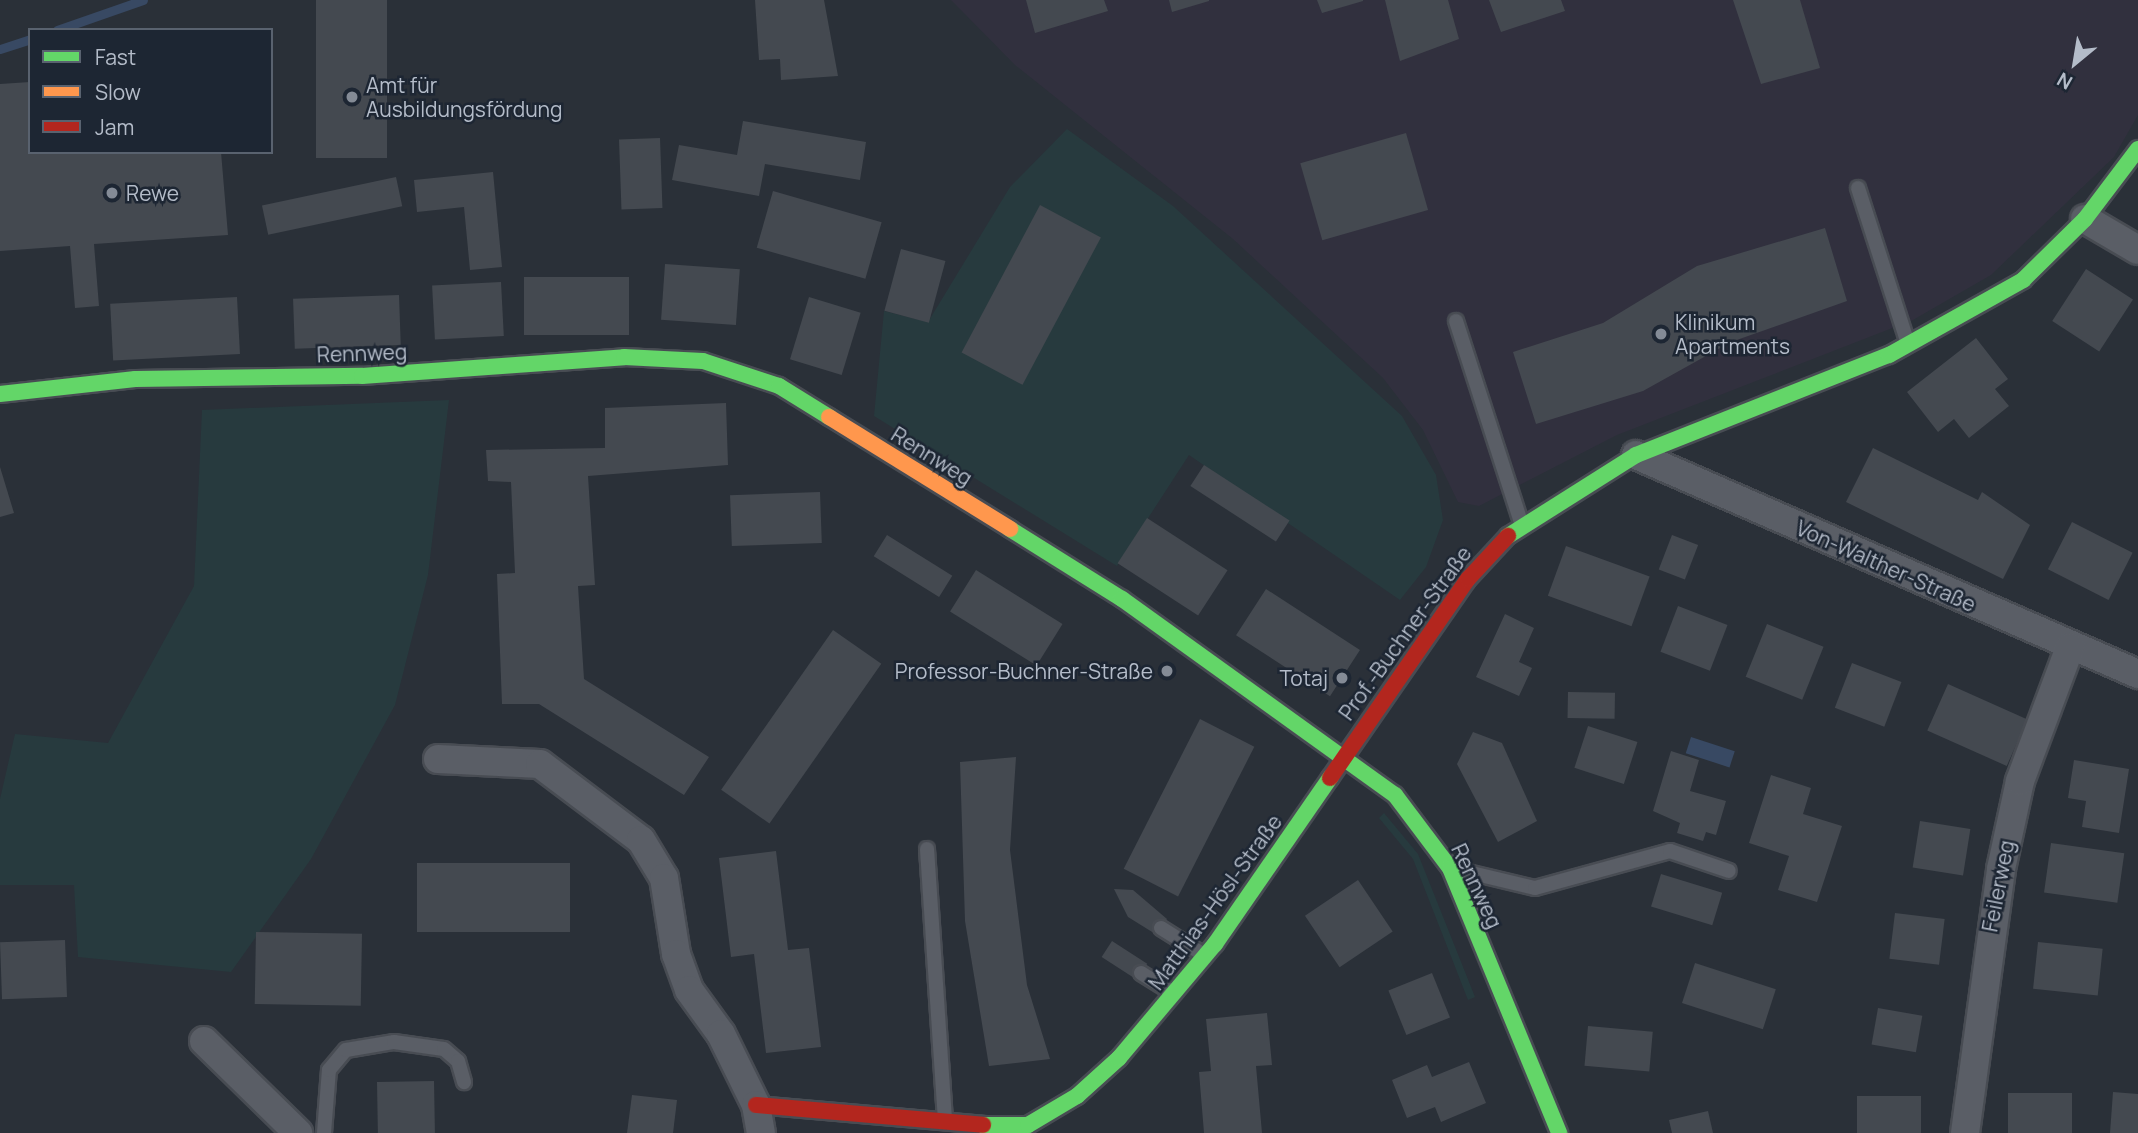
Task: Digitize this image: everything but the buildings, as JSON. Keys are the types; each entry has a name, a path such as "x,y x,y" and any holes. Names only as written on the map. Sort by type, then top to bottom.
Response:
{"main road":[{"name":"Prof.-Buchner-Straße","path":"1343,757 1468,579 1521,523 1636,455 1909,346 2023,280 2085,219 2138,149"},
{"name":"Rennweg","path":"0,394 170,377 362,376 624,358 703,361 779,386 1122,599 1395,795 1450,868 1559,1133"},
{"name":"Matthias-Hösl-Straße","path":"756,1105 945,1123 1028,1125 1045,1118 1119,1058 1175,995 1206,956 1343,757"}],"street":[{"path":"2085,219 2138,250"},
{"name":"Von-Walther-Straße","path":"1636,455 2070,647 2138,674"},
{"name":"Feilerweg","path":"1965,1133 2001,869 2020,781 2070,647"},
{"path":"438,759 512,757 540,764 640,840 664,878 676,954 689,990 721,1034 756,1105 761,1133"},
{"path":"204,1041 298,1133"}],"lane":[{"path":"1858,188 1909,346"},
{"path":"1455,321 1521,523"},
{"path":"927,849 945,1123"},
{"path":"1450,868 1535,888 1670,851 1729,872"},
{"path":"1161,928 1206,956"},
{"path":"1141,973 1175,995"},
{"path":"324,1133 329,1070 346,1050 394,1042 444,1049 458,1061 464,1082"}],"shaded area":[{"path":"951,0 2138,0 2138,115 2114,157 1991,275 1913,320 1617,435 1479,506 1458,502 1423,430 1383,378 1233,239 1015,65"}],"green space":[{"path":"1067,129 1173,206 1402,416 1436,475 1443,520 1426,567 1400,600 1189,455 1117,566 874,416 884,311 928,322 1010,187"},
{"path":"449,400 428,575 395,705 311,859 231,972 78,957 74,885 0,885 0,799 15,734 108,743 194,586 202,410"},
{"path":"1384,813 1418,854 1475,997 1468,1000 1413,859 1379,818"}],"water":[{"path":"1691,737 1735,751 1729,767 1686,753"}],"waterway":[{"path":"63,28 143,0"},
{"path":"0,49 28,40"}],"traffic: fast":[{"path":"1508,536 1636,455 1889,355 2023,280 2085,219 2138,149"},
{"path":"0,394 135,379 362,376 624,357 703,361 779,386 829,417"},
{"path":"1010,529 1122,599 1395,795 1450,868 1559,1133"},
{"path":"983,1125 1028,1125 1077,1096 1119,1058 1215,944 1330,778"}],"traffic: slow":[{"path":"829,417 1010,529"}],"traffic: jam":[{"path":"1330,778 1468,579 1508,536"},
{"path":"756,1105 983,1125"}],"place":[{"name":"Amt für Ausbildungsfördung","path":"352,97"},
{"name":"Rewe","path":"112,193"},
{"name":"Klinikum Apartments","path":"1661,334"},
{"name":"Professor-Buchner-Straße","path":"1167,671"},
{"name":"Totaj","path":"1342,678"}]}
